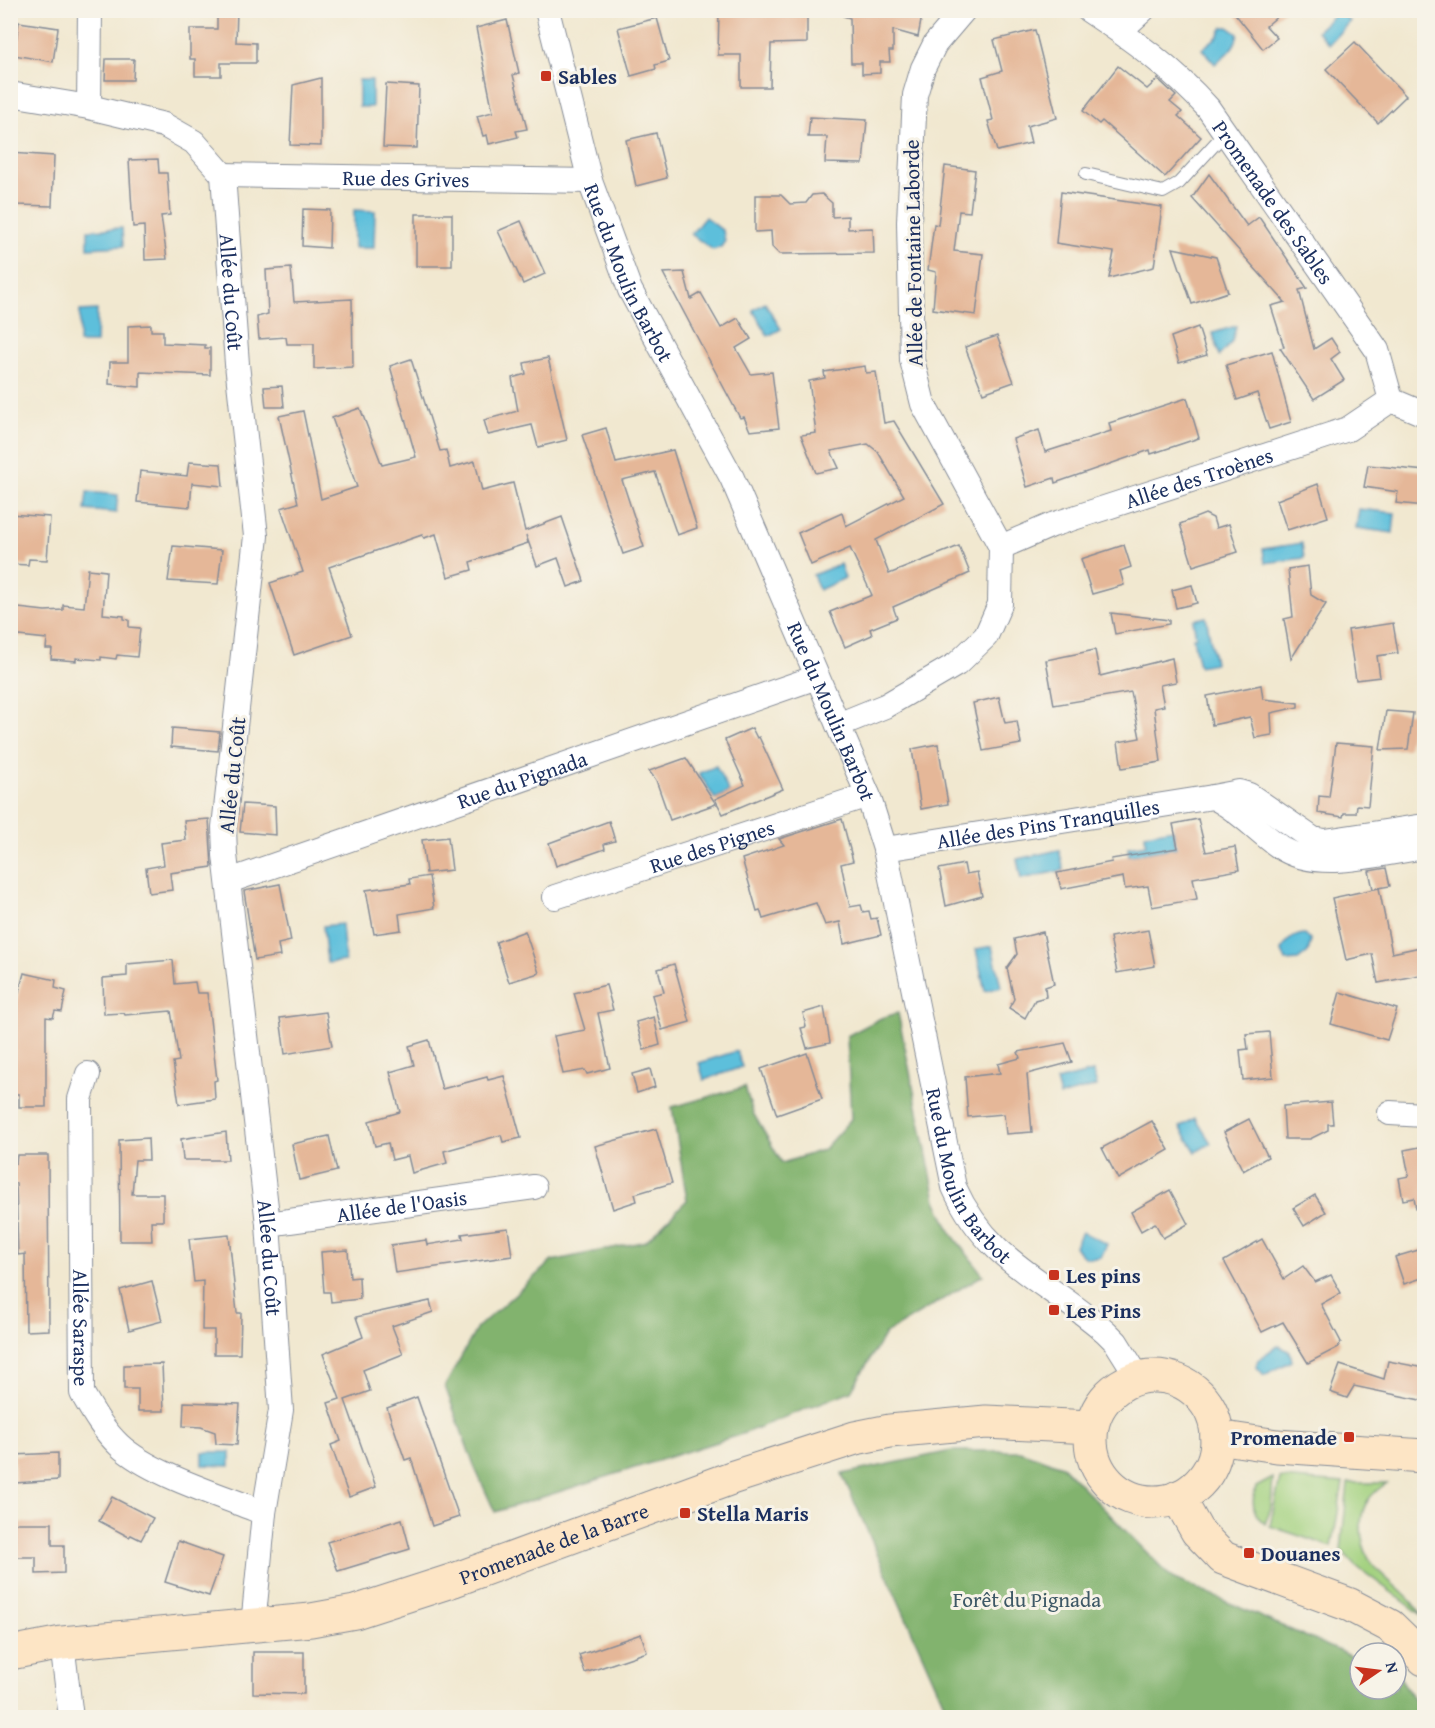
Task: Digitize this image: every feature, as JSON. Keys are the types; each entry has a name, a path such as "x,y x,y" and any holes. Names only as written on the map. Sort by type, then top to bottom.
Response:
{"main road":[{"path":"1156,1375 1175,1379 1192,1388 1205,1401 1214,1418 1217,1437 1215,1456 1207,1473 1194,1488 1178,1497 1159,1502 1140,1501 1114,1488 1096,1465 1091,1446 1091,1427 1097,1410 1107,1395 1121,1384 1138,1377 1156,1375"},
{"name":"Promenade de la Barre","path":"10,1653 62,1643 311,1620 379,1605 734,1477 855,1438 890,1431 986,1422 1091,1427"},
{"path":"1217,1437 1277,1446 1425,1456"},
{"path":"1178,1497 1197,1531 1222,1558 1350,1605 1390,1626 1425,1659"}],"street":[{"path":"89,107 90,10"},
{"name":"Rue du Moulin Barbot","path":"547,10 590,181 630,290 732,478 867,795 885,849 954,1187 965,1212 1008,1261 1092,1319 1116,1342 1138,1377"},
{"name":"Allée de Fontaine Laborde","path":"838,725 885,706 947,670 986,636 1000,604 1001,546 923,404 912,360 909,222 915,95 923,68 935,44 964,10"},
{"name":"Promenade des Sables","path":"1088,10 1120,31 1183,80 1225,133 1377,350 1391,400"},
{"path":"1120,31 1143,10"},
{"path":"10,94 89,107 164,125 194,142 223,175"},
{"name":"Rue des Grives","path":"223,175 590,181"},
{"name":"Allée du Coût","path":"223,175 237,364 256,536 224,827 268,1224 281,1410 264,1514 253,1626"},
{"path":"1391,400 1425,414"},
{"name":"Allée des Troènes","path":"1001,546 1052,525 1348,429 1391,400"},
{"name":"Rue du Pignada","path":"229,881 817,676"},
{"name":"Allée des Pins Tranquilles","path":"885,849 1239,792 1249,795 1313,839 1325,841 1425,826"},
{"name":"Rue des Pignes","path":"555,897 867,795"},
{"path":"1213,797 1281,848 1310,860 1425,847"},
{"name":"Allée Saraspe","path":"88,1074 80,1099 82,1393 99,1422 120,1446 139,1459 264,1514"},
{"path":"1390,1113 1425,1114"},
{"name":"Allée de l'Oasis","path":"268,1224 534,1187"},
{"path":"62,1643 71,1718"}],"lane":[{"path":"1086,174 1163,192 1179,183 1225,133"}],"green space":[{"path":"898,1013 936,1200 951,1233 983,1275 885,1334 851,1391 742,1434 495,1512 474,1466 445,1386 477,1328 552,1261 646,1241 687,1200 672,1107 745,1087 753,1113 782,1163 823,1150 851,1119 847,1036 881,1018"},
{"name":"Forêt du Pignada","path":"951,1451 1020,1451 1062,1466 1172,1578 1348,1655 1348,1701 1408,1701 1408,1690 1424,1717 950,1717 842,1474"},
{"path":"1273,1478 1271,1508 1265,1524 1255,1512 1253,1497 1256,1487"},
{"path":"1280,1478 1343,1483 1332,1547 1270,1526"},
{"path":"1348,1483 1387,1483 1372,1495 1363,1510 1362,1540 1367,1554 1382,1575 1402,1592 1422,1615 1356,1566 1341,1550"}],"water":[{"path":"1338,11 1350,21 1329,44 1317,31"},
{"path":"1223,27 1228,27 1238,34 1237,39 1215,64 1202,49 1218,36"},
{"path":"359,80 372,80 372,107 359,107"},
{"path":"354,210 375,211 374,248 354,248"},
{"path":"705,217 723,231 725,241 721,247 713,250 691,234"},
{"path":"122,228 123,246 88,248 88,230"},
{"path":"765,303 781,329 768,336 753,310"},
{"path":"97,310 96,343 79,343 80,311"},
{"path":"1236,326 1232,342 1219,356 1213,333"},
{"path":"87,492 118,495 116,513 85,510"},
{"path":"1359,509 1395,513 1393,533 1356,528"},
{"path":"1302,543 1304,558 1265,563 1263,549"},
{"path":"840,564 845,578 819,590 813,575"},
{"path":"1206,617 1215,663 1199,666 1193,638 1196,637 1193,620"},
{"path":"716,766 729,792 715,799 699,773"},
{"path":"1173,829 1176,848 1129,856 1128,847 1146,844 1145,834"},
{"path":"1059,850 1064,870 1021,879 1017,859"},
{"path":"342,924 345,961 327,963 323,926"},
{"path":"1305,934 1311,940 1308,952 1298,960 1286,961 1282,951 1288,941"},
{"path":"992,946 1001,987 985,991 976,949"},
{"path":"737,1051 742,1067 704,1080 699,1063"},
{"path":"1093,1072 1097,1086 1060,1096 1056,1081"},
{"path":"1195,1118 1211,1143 1196,1152 1180,1127"},
{"path":"1082,1232 1107,1244 1101,1257 1085,1257 1078,1250 1075,1246"},
{"path":"1278,1345 1290,1352 1292,1361 1264,1375 1257,1367 1258,1360"},
{"path":"203,1452 230,1452 230,1466 203,1465"}],"building":[{"path":"217,10 237,10 236,42 256,43 256,63 221,63 221,76 195,76 195,59 190,59 190,29 217,29"},
{"path":"791,10 807,10 807,43 771,44 770,87 741,87 741,55 718,55 719,11 790,15"},
{"path":"844,10 923,10 918,37 893,30 893,51 889,51 890,62 880,62 880,73 862,74 862,63 851,63 850,18 843,16"},
{"path":"1232,10 1285,10 1266,26 1277,38 1263,49"},
{"path":"657,18 669,61 655,65 656,69 631,76 618,28"},
{"path":"507,20 519,73 513,75 527,129 516,131 518,137 489,144 487,135 483,136 477,116 493,112 476,28"},
{"path":"19,22 58,28 53,62 14,55"},
{"path":"1035,30 1057,118 1027,126 1031,143 997,151 988,121 993,120 982,77 1002,71 994,40"},
{"path":"1355,42 1406,96 1378,123 1326,69"},
{"path":"106,59 134,59 133,80 105,80"},
{"path":"1118,66 1147,89 1158,79 1176,96 1170,102 1182,112 1178,116 1201,137 1165,177 1102,121 1099,124 1083,111"},
{"path":"321,78 321,146 290,145 293,85"},
{"path":"386,84 419,86 417,148 383,147"},
{"path":"810,117 867,120 863,164 825,163 827,137 808,137"},
{"path":"656,133 667,178 636,186 626,140"},
{"path":"10,153 54,156 52,206 17,205 17,182 10,181"},
{"path":"158,159 159,173 167,173 170,215 161,216 167,259 145,260 144,226 133,227 129,160"},
{"path":"945,166 975,170 970,212 959,211 954,251 983,254 976,315 933,309 936,272 928,270 934,224 938,225"},
{"path":"1209,174 1247,226 1259,217 1307,288 1299,290 1314,349 1331,338 1340,352 1331,359 1344,380 1314,399 1280,348 1284,347 1271,306 1285,302 1192,198"},
{"path":"1061,192 1162,207 1154,267 1109,278 1114,252 1056,243"},
{"path":"822,194 832,203 832,217 848,216 848,229 873,228 874,253 779,254 772,247 771,231 755,232 755,195 781,195 790,204 806,203 812,195"},
{"path":"303,209 330,210 329,248 302,246"},
{"path":"416,214 452,214 452,266 416,266"},
{"path":"521,221 545,274 523,284 498,231"},
{"path":"1173,248 1216,257 1228,292 1192,304"},
{"path":"291,268 294,302 352,299 353,367 314,369 314,344 287,344 286,337 259,339 257,317 268,314 266,270"},
{"path":"684,272 691,299 701,293 721,328 738,318 751,339 736,348 751,374 772,372 779,428 750,431 744,417 740,418 663,273"},
{"path":"151,325 151,331 163,331 163,343 205,345 205,348 210,348 210,375 140,372 140,387 109,384 110,362 128,362 128,326"},
{"path":"1198,327 1207,355 1179,363 1171,337"},
{"path":"997,336 1014,382 983,393 965,347"},
{"path":"1272,351 1291,422 1269,429 1257,393 1237,400 1226,365"},
{"path":"548,358 567,440 538,447 532,425 488,435 484,420 518,411 512,378 526,374 524,363"},
{"path":"411,359 440,451 446,450 450,468 475,461 482,491 513,483 525,531 562,517 584,581 568,587 558,558 537,566 526,535 528,543 470,562 472,570 448,577 436,534 424,538 422,535 329,567 352,635 294,655 270,583 303,572 281,508 298,503 279,416 303,411 321,499 357,487 332,418 360,408 382,465 416,457 390,366"},
{"path":"865,366 866,373 876,372 884,423 894,421 944,504 876,540 889,574 959,546 970,573 893,607 897,618 870,629 872,635 845,647 830,612 872,595 850,548 811,565 798,533 842,513 846,526 904,496 878,452 868,444 831,451 839,468 816,473 801,435 816,433 809,381 825,378 824,372"},
{"path":"282,386 284,407 266,407 264,387"},
{"path":"1187,398 1199,438 1151,454 1150,450 1055,483 1054,478 1027,487 1013,439 1039,430 1045,452 1111,431 1109,423"},
{"path":"606,428 616,463 673,450 697,528 677,535 655,472 622,480 644,547 623,554 582,435"},
{"path":"189,462 221,464 223,486 192,483 190,507 137,502 140,471 187,476"},
{"path":"1368,465 1425,471 1425,506 1396,503 1398,492 1364,487"},
{"path":"1318,484 1328,517 1287,530 1277,500"},
{"path":"10,514 50,517 47,560 29,559 28,565 10,564"},
{"path":"1205,514 1213,518 1216,528 1229,524 1238,552 1193,566 1180,524"},
{"path":"1124,545 1131,567 1120,571 1124,585 1092,594 1081,559"},
{"path":"173,546 222,550 218,584 168,581"},
{"path":"1308,566 1311,595 1326,604 1291,659 1284,619 1293,617 1288,569"},
{"path":"88,569 106,571 103,614 124,616 124,619 129,620 129,627 140,628 137,657 117,655 116,659 76,658 76,661 51,659 52,649 46,649 47,639 10,635 10,607 45,611 63,610 63,605 84,607"},
{"path":"1192,585 1197,603 1176,608 1172,590"},
{"path":"1111,613 1169,620 1169,624 1115,634"},
{"path":"1393,623 1398,653 1377,656 1380,677 1356,680 1348,630"},
{"path":"1095,650 1100,676 1172,658 1176,682 1160,685 1164,706 1154,708 1161,762 1122,768 1118,742 1140,738 1131,692 1054,705 1046,660"},
{"path":"1261,685 1263,699 1298,703 1298,707 1271,713 1272,735 1255,738 1250,717 1212,725 1207,696"},
{"path":"999,697 1005,723 1017,721 1021,744 983,751 973,703"},
{"path":"1386,711 1413,713 1408,749 1380,750"},
{"path":"172,728 220,732 218,751 171,747"},
{"path":"752,728 757,738 759,737 783,789 723,814 715,799 745,785 725,740"},
{"path":"1336,743 1374,746 1368,806 1357,805 1356,813 1344,813 1343,817 1318,813 1319,796 1329,797"},
{"path":"938,744 948,804 921,809 912,749"},
{"path":"686,758 716,804 670,820 656,780 649,771"},
{"path":"243,804 275,806 276,835 240,832"},
{"path":"209,819 212,867 170,873 172,890 149,893 146,868 164,865 161,843 186,840 184,821"},
{"path":"842,819 853,861 841,864 850,907 861,905 863,912 869,911 871,919 877,918 881,935 844,944 840,922 825,925 816,903 763,919 760,910 757,911 742,859 784,845 779,839"},
{"path":"1198,819 1206,852 1235,847 1239,870 1193,878 1197,899 1152,907 1148,886 1125,889 1123,877 1061,889 1057,873 1112,862 1111,859 1178,848 1173,824"},
{"path":"609,821 615,841 604,844 605,849 556,866 549,843"},
{"path":"448,837 452,870 426,873 422,840"},
{"path":"964,864 966,874 977,872 982,896 946,906 939,869"},
{"path":"1386,868 1390,886 1373,889 1369,871"},
{"path":"429,876 434,908 399,914 401,930 374,934 366,890 410,884 409,879"},
{"path":"280,884 291,941 278,944 280,956 255,960 244,891"},
{"path":"1379,888 1392,953 1425,946 1425,974 1378,983 1372,954 1346,960 1332,898"},
{"path":"1148,930 1155,966 1117,973 1110,937"},
{"path":"525,931 539,973 509,982 496,942"},
{"path":"1043,932 1054,984 1045,987 1046,997 1035,1000 1025,1018 1009,1008 1014,999 1007,968 1017,954 1014,939"},
{"path":"173,960 175,984 195,982 197,993 207,993 217,1080 214,1081 215,1099 179,1104 173,1062 179,1061 171,1011 125,1015 124,1013 104,1014 103,978 127,976 127,964"},
{"path":"674,964 690,1022 662,1030 652,995 664,992 658,969"},
{"path":"24,973 56,980 55,988 66,991 62,1012 55,1011 53,1018 46,1017 46,1107 19,1107 19,1094 10,1094 10,1025"},
{"path":"606,985 613,1010 598,1013 610,1068 587,1074 585,1070 563,1074 554,1036 585,1030 574,993"},
{"path":"1340,992 1397,1009 1387,1040 1331,1024"},
{"path":"824,1007 830,1043 807,1048 801,1028 806,1027 803,1013"},
{"path":"326,1012 332,1046 285,1054 280,1018"},
{"path":"654,1017 660,1045 644,1050 636,1022"},
{"path":"1269,1032 1273,1077 1243,1080 1240,1050 1248,1049 1246,1034"},
{"path":"429,1040 442,1089 487,1077 488,1080 504,1076 521,1138 503,1142 501,1135 444,1151 447,1163 412,1173 408,1156 392,1160 388,1143 375,1146 369,1121 400,1112 390,1072 414,1065 409,1046"},
{"path":"1065,1043 1072,1062 1027,1074 1032,1132 1006,1134 1004,1114 968,1117 965,1077 1000,1073 998,1064 1020,1058 1018,1052"},
{"path":"807,1053 822,1099 777,1115 761,1069"},
{"path":"650,1069 655,1087 637,1093 632,1074"},
{"path":"1331,1102 1333,1124 1328,1124 1328,1130 1310,1139 1285,1139 1283,1106"},
{"path":"1249,1119 1268,1157 1243,1171 1224,1132"},
{"path":"1152,1121 1169,1150 1118,1179 1102,1148"},
{"path":"656,1129 672,1183 635,1194 637,1201 613,1209 595,1146"},
{"path":"226,1132 228,1160 183,1160 181,1139"},
{"path":"329,1136 337,1171 299,1180 292,1144"},
{"path":"148,1138 149,1160 135,1160 132,1194 163,1194 163,1221 151,1221 152,1241 120,1241 119,1140"},
{"path":"1425,1146 1425,1208 1416,1209 1414,1198 1403,1200 1399,1178 1409,1176 1404,1150"},
{"path":"17,1155 48,1155 49,1330 26,1331 25,1254 18,1255 16,1183 13,1183 13,1164 16,1163"},
{"path":"1170,1190 1188,1224 1163,1238 1155,1223 1141,1231 1131,1212"},
{"path":"1315,1195 1326,1212 1304,1226 1293,1208"},
{"path":"508,1228 512,1256 395,1273 391,1245 426,1240 427,1245 463,1239 462,1234"},
{"path":"229,1235 237,1313 241,1313 240,1354 214,1354 214,1330 202,1330 203,1281 194,1282 189,1239"},
{"path":"1262,1239 1284,1279 1303,1266 1315,1282 1331,1275 1341,1293 1321,1304 1341,1342 1337,1348 1308,1363 1283,1322 1262,1332 1224,1261"},
{"path":"1425,1248 1425,1277 1404,1284 1395,1257"},
{"path":"348,1250 350,1278 359,1277 360,1299 331,1302 330,1292 324,1292 321,1252"},
{"path":"152,1281 162,1321 129,1330 120,1290"},
{"path":"430,1301 433,1312 392,1326 403,1354 363,1370 370,1391 345,1400 376,1487 349,1497 331,1445 341,1441 328,1403 340,1399 323,1354 363,1337 356,1317"},
{"path":"1388,1361 1425,1368 1425,1401 1354,1386 1347,1398 1330,1392 1340,1365 1384,1379"},
{"path":"162,1364 164,1411 138,1411 138,1389 124,1389 124,1365"},
{"path":"417,1397 459,1517 432,1526 411,1458 405,1460 387,1408"},
{"path":"184,1402 240,1404 237,1445 216,1444 215,1432 201,1427 183,1426"},
{"path":"58,1453 58,1480 15,1483 14,1455"},
{"path":"112,1497 153,1518 141,1540 131,1535 129,1537 99,1521"},
{"path":"402,1519 410,1549 338,1571 327,1542"},
{"path":"10,1523 52,1523 52,1545 64,1545 64,1573 36,1574 36,1557 10,1557"},
{"path":"178,1541 223,1557 209,1596 165,1582"},
{"path":"641,1634 647,1652 585,1673 579,1655"},
{"path":"253,1652 304,1652 304,1694 253,1693"}],"place":[{"name":"Sables","path":"546,76"},
{"name":"Les pins","path":"1054,1275"},
{"name":"Les Pins","path":"1054,1310"},
{"name":"Promenade","path":"1349,1437"},
{"name":"Stella Maris","path":"685,1513"},
{"name":"Douanes","path":"1249,1553"}]}
